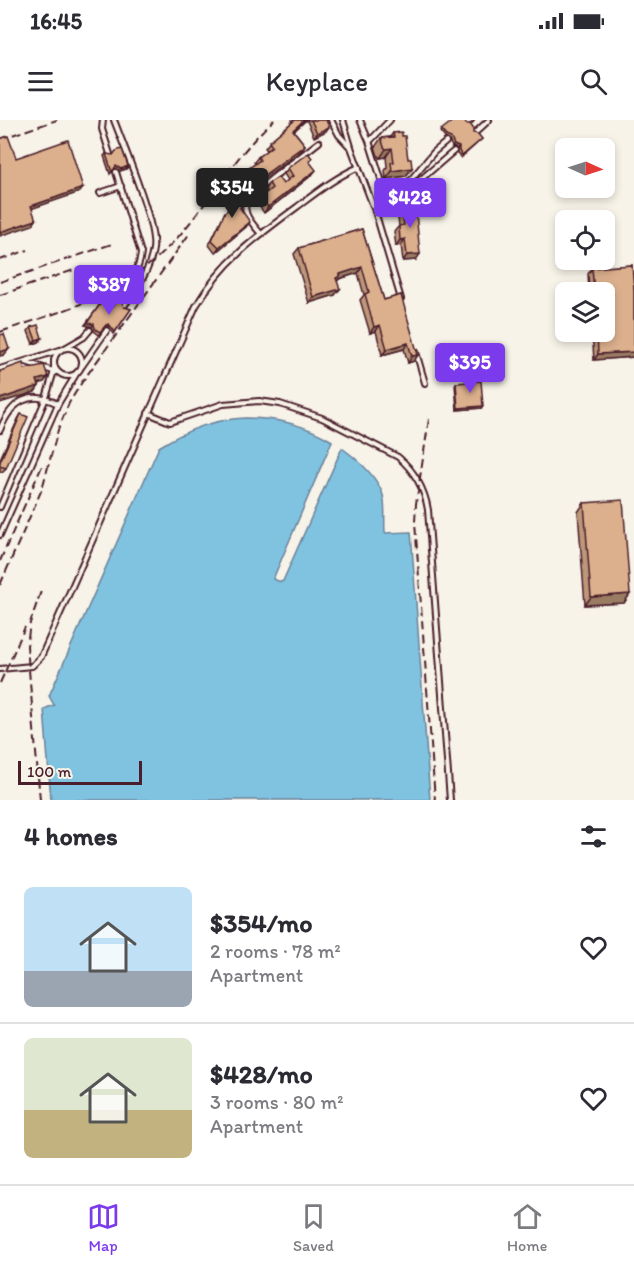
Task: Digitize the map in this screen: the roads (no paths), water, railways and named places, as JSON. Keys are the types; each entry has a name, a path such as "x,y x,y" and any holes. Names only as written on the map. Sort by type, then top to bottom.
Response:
{"lane":[{"path":"103,120 102,129 110,154"},
{"path":"114,120 149,218 154,241 147,272 124,306"},
{"path":"343,120 375,211 403,308"},
{"path":"360,120 389,204"},
{"path":"369,141 390,120"},
{"path":"475,133 489,120"},
{"path":"332,121 339,135 352,150"},
{"path":"261,234 245,212 248,197 319,142"},
{"path":"394,200 434,152 446,142"},
{"path":"375,211 389,204 454,151"},
{"path":"0,669 32,666 41,657 195,306 204,292 223,266 261,234 326,185 359,167"},
{"path":"106,306 130,280 140,257 140,245 116,172"},
{"path":"99,194 121,186"},
{"path":"0,507 46,398 54,371 54,361 63,349 84,337 90,330"},
{"path":"0,535 58,404 108,330"},
{"path":"0,369 22,361 69,348 78,353 81,361 80,369 72,376 62,375 36,363 22,361"},
{"path":"416,351 425,383"},
{"path":"54,361 56,369 62,375"},
{"path":"0,430 8,412 16,404 34,398 46,398 58,404"},
{"path":"148,414 170,422 223,404 259,401 280,404 322,418 399,457 406,464 420,485 428,510 450,800"}],"water":[{"path":"246,418 269,419 291,424 332,441 273,579 283,581 342,448 366,468 380,488 384,504 385,533 411,532 430,800 51,800 44,709 54,705 49,696 159,447 201,426"}],"railway":[{"path":"0,139 57,120"},
{"path":"0,332 83,303 129,279 150,264 172,244 241,155 274,120"},
{"path":"0,585 42,489 58,430 69,403 190,233"},
{"path":"0,282 112,244"},
{"path":"0,260 28,250"},
{"path":"0,295 77,269"},
{"path":"429,419 415,522 435,800"},
{"path":"0,561 42,466"},
{"path":"40,800 27,646 30,623 41,591"},
{"path":"0,683 25,627"}]}
